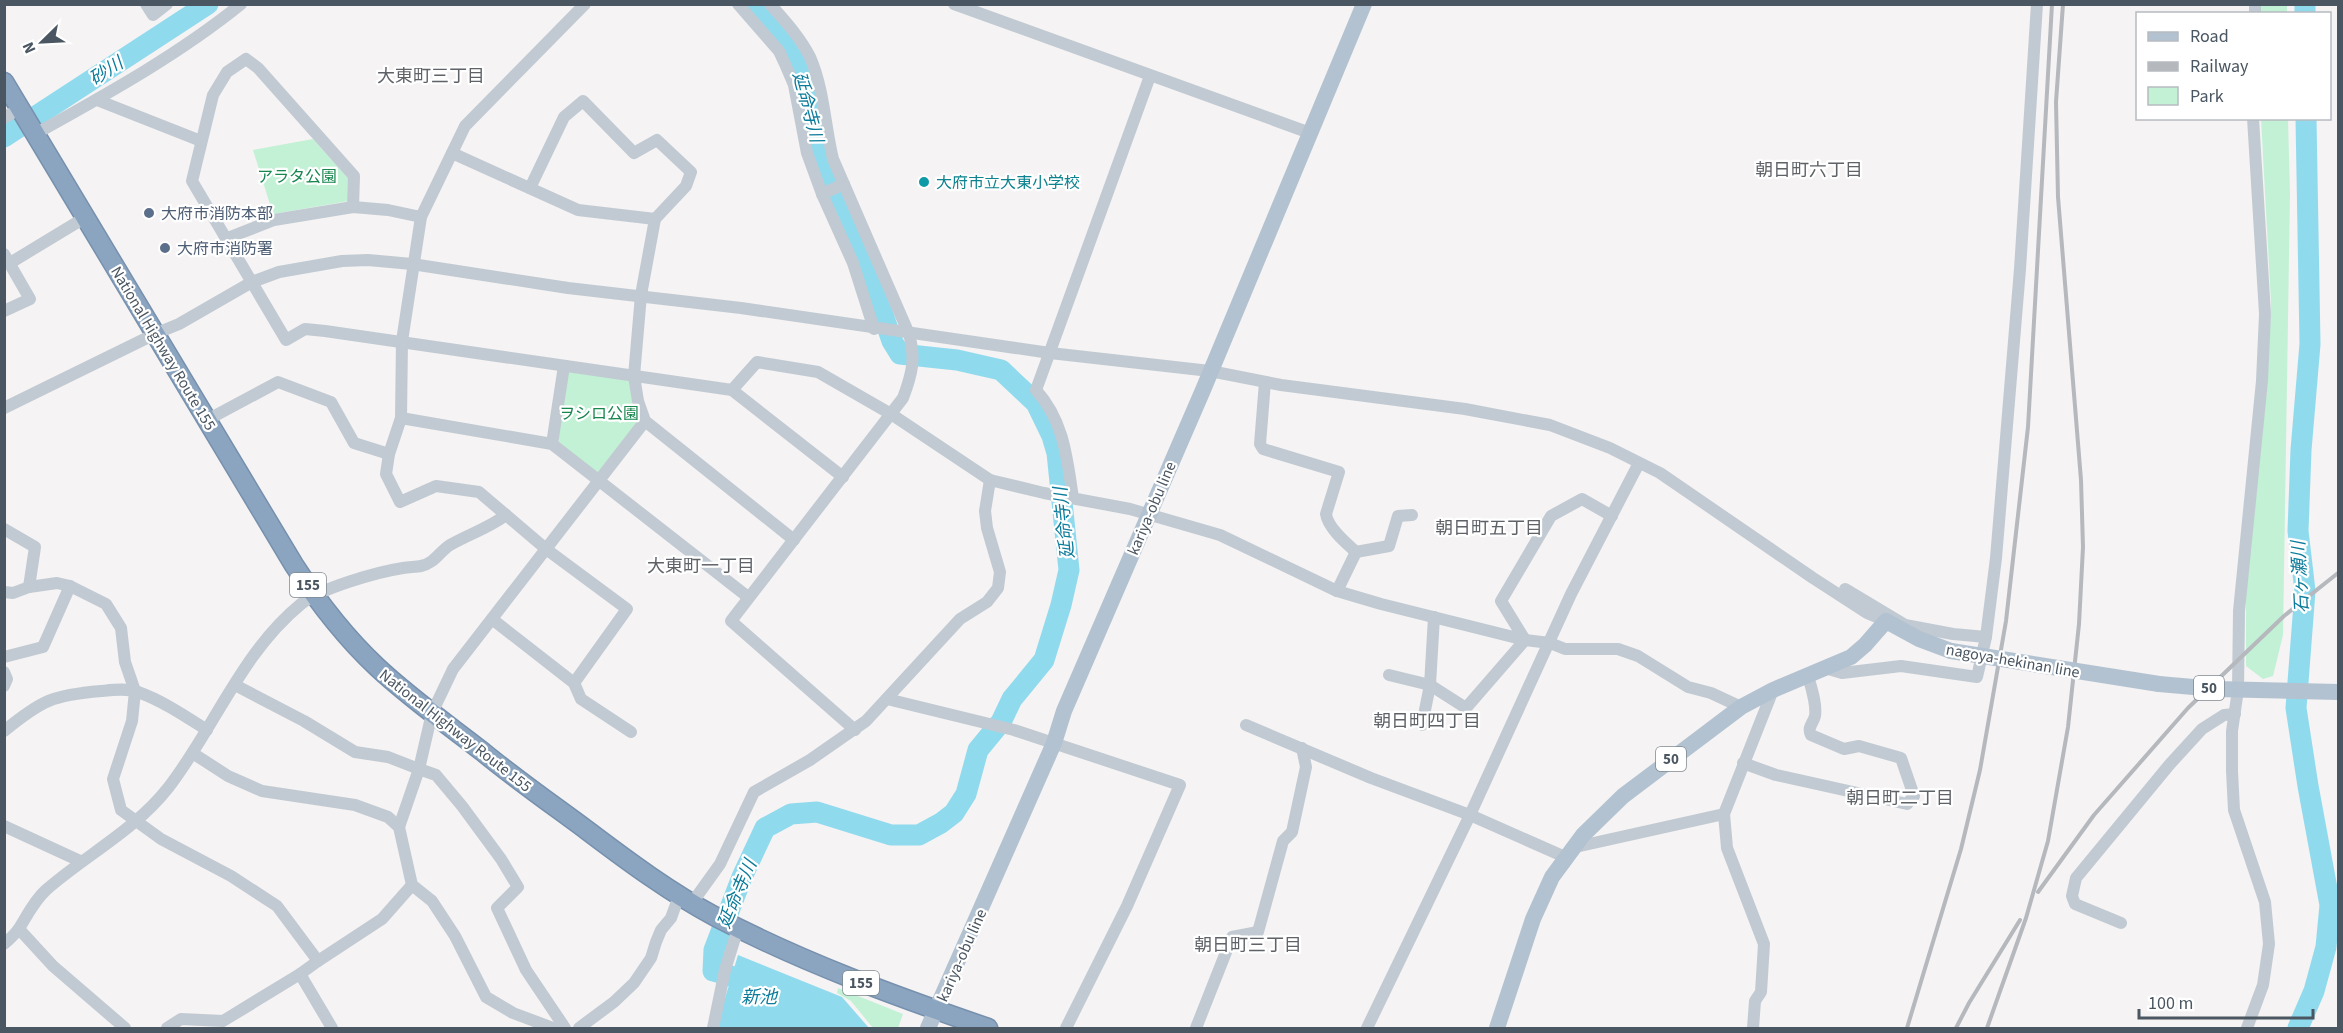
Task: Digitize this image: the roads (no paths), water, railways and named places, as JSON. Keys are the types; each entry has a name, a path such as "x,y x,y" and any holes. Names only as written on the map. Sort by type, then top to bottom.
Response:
{"highway":[{"name":"National Highway Route 155","path":"4,82 15,112 35,133 314,595 375,666 432,713 628,861 716,917 836,974 988,1029"}],"main road":[{"name":"kariya-obu line","path":"937,1011 1054,743 1064,711 1364,4"},
{"name":"nagoya-hekinan line","path":"1886,621 1919,639 1951,651 2159,684 2238,690 2338,692"},
{"name":"50","path":"1497,1029 1533,919 1552,878 1583,835 1623,796 1741,707 1773,690 1851,657 1886,621"},
{"path":"928,1029 937,1011"}],"street":[{"path":"146,4 153,15 167,4"},
{"path":"35,133 97,100 216,25 241,4"},
{"path":"574,683 627,609 546,549 479,492 436,486 400,502 386,474 389,454 401,418 402,341 421,217 465,126 585,4"},
{"path":"756,4 743,10 779,51 794,85 807,153 853,263 874,329"},
{"path":"770,4 789,25 810,57 822,101 833,159 908,334 913,349 912,374 903,398 731,621 855,730"},
{"path":"954,4 1310,133"},
{"path":"1825,669 1842,674 1901,666 1977,677 1986,637 1996,558 2020,269 2037,4"},
{"path":"353,207 354,176 258,68 246,58 227,72 213,95 192,181 286,340 305,329 402,341 732,390 843,477"},
{"path":"1072,498 1066,454 1055,416 1049,404 1036,390 1150,76"},
{"path":"97,100 201,141"},
{"path":"530,188 564,117 583,101 634,153 657,140 691,172 686,186 655,219 641,295 634,376 638,401 645,421 794,540"},
{"path":"2247,1029 2263,985 2270,944 2265,903 2234,810 2232,730 2238,690 2239,611 2262,381 2265,314 2253,120"},
{"path":"452,153 578,210 655,219"},
{"path":"822,193 843,184"},
{"path":"225,239 274,220 353,207 388,210 421,217"},
{"path":"4,311 30,299 7,258 86,217"},
{"path":"4,408 179,324 252,282 279,272 342,261 368,260 412,264 568,288 741,308 908,334 1210,371 1265,382 1465,409 1550,425 1610,448 1660,473 1813,578 1867,613 1886,621"},
{"path":"732,390 757,362 818,372 891,414 990,480 1149,514 1220,535 1337,591 1525,640 1550,643 1565,649 1618,650 1638,656 1688,687 1711,693 1741,707"},
{"path":"552,444 564,366"},
{"path":"207,420 278,382 332,402 354,443 389,454"},
{"path":"1265,382 1260,444 1263,449 1339,472 1327,518 1344,541 1356,552"},
{"path":"401,418 552,444 748,597"},
{"path":"553,1029 513,1013 486,997 455,936 432,901 412,885 399,827 419,769 432,713 453,669 645,421"},
{"path":"1367,1029 1470,815 1571,594 1639,463"},
{"path":"579,1029 634,983 651,958 661,930 686,899 720,864 754,792 810,760 855,730 887,699 960,619 987,602 998,588 1000,572 987,528 985,511 990,480"},
{"path":"1525,640 1502,601 1551,516 1582,499 1612,516"},
{"path":"4,944 19,929 38,898 80,861 136,822 166,791 194,754 254,655 300,605 314,595 368,577 402,568 422,566 435,561 448,547 492,526 506,515"},
{"path":"1356,552 1389,546 1398,516 1412,515"},
{"path":"4,529 35,547 29,587"},
{"path":"1337,591 1356,552"},
{"path":"1813,578 1838,585 1905,625 1953,634 1986,637"},
{"path":"4,592 57,583 70,586 106,604 121,628 125,662 135,691 132,721 113,779 121,810 160,839 231,876 277,906 318,961"},
{"path":"4,657 43,647 70,586"},
{"path":"1422,725 1430,685 1434,617"},
{"path":"492,619 574,683 581,699 631,732"},
{"path":"1389,675 1430,685 1466,708 1525,640"},
{"path":"4,672 7,679 4,687"},
{"path":"1743,763 1796,780 1907,804 1912,800 1914,796 1901,758 1859,746 1844,749 1811,735 1810,727 1815,715 1813,692 1808,676"},
{"path":"235,686 304,721 355,752 388,758 436,775 501,859 518,887 497,908 526,970 565,1029"},
{"path":"4,731 43,702 66,694 107,690 135,691 169,706 207,730"},
{"path":"1753,1029 1755,1001 1761,992 1764,944 1727,848 1724,814 1773,690"},
{"path":"887,699 1014,729 1180,785 1127,906 1066,1029"},
{"path":"2121,923 2075,904 2072,896 2076,878 2170,764 2202,729 2224,715 2235,714"},
{"path":"1246,725 1371,778 1568,853 1724,814"},
{"path":"1196,1029 1232,937 1258,932 1283,841 1292,832 1306,767 1302,748"},
{"path":"194,754 228,776 262,791 356,804 388,817 399,827"},
{"path":"4,826 80,861"},
{"path":"167,1029 181,1019 223,1021 300,974 382,919 412,885"},
{"path":"713,1029 725,970 737,927"},
{"path":"19,929 53,966 125,1029"},
{"path":"300,974 332,1029"}],"water":[{"name":"新池","path":"738,955 842,997 869,1028 716,1028"}],"waterway":[{"name":"砂川","path":"4,137 208,4"},
{"name":"延命寺川","path":"731,976 713,971 714,950 742,877 765,828 791,814 817,812 891,835 919,835 954,813 966,794 978,750 1001,722 1012,699 1044,660 1069,570 1057,453 1052,436 1036,403 1001,370 957,360 900,354 892,341 863,256 824,172 808,93 789,46 754,4"},
{"name":"石ヶ瀬川","path":"2305,4 2305,12"},
{"name":"石ヶ瀬川","path":"2298,1028 2314,991 2326,947 2330,905 2296,708 2305,591 2298,531 2301,450 2310,344 2306,120"}],"railway":[{"path":"1907,1028 1961,849 1980,770 2006,621 2028,427 2052,4"},
{"path":"1987,1028 2026,918 2048,841 2068,727 2079,624 2083,547 2081,480 2058,197 2056,102 2063,4"},
{"path":"2038,892 2094,815 2188,708 2284,616 2338,573"},
{"path":"1956,1028 2020,920"}],"place":[{"name":"大府市立大東小学校","path":"924,182"},
{"name":"大府市消防本部","path":"149,213"},
{"name":"大府市消防署","path":"165,248"}],"district":[{"name":"大東町三丁目","path":"431,76"},
{"name":"朝日町六丁目","path":"1809,170"},
{"name":"朝日町五丁目","path":"1489,528"},
{"name":"大東町一丁目","path":"701,566"},
{"name":"朝日町四丁目","path":"1427,721"},
{"name":"朝日町二丁目","path":"1900,798"},
{"name":"朝日町三丁目","path":"1248,945"}],"park label":[{"name":"アラタ公園","path":"297,176"},
{"name":"ヲシロ公園","path":"599,413"}]}
